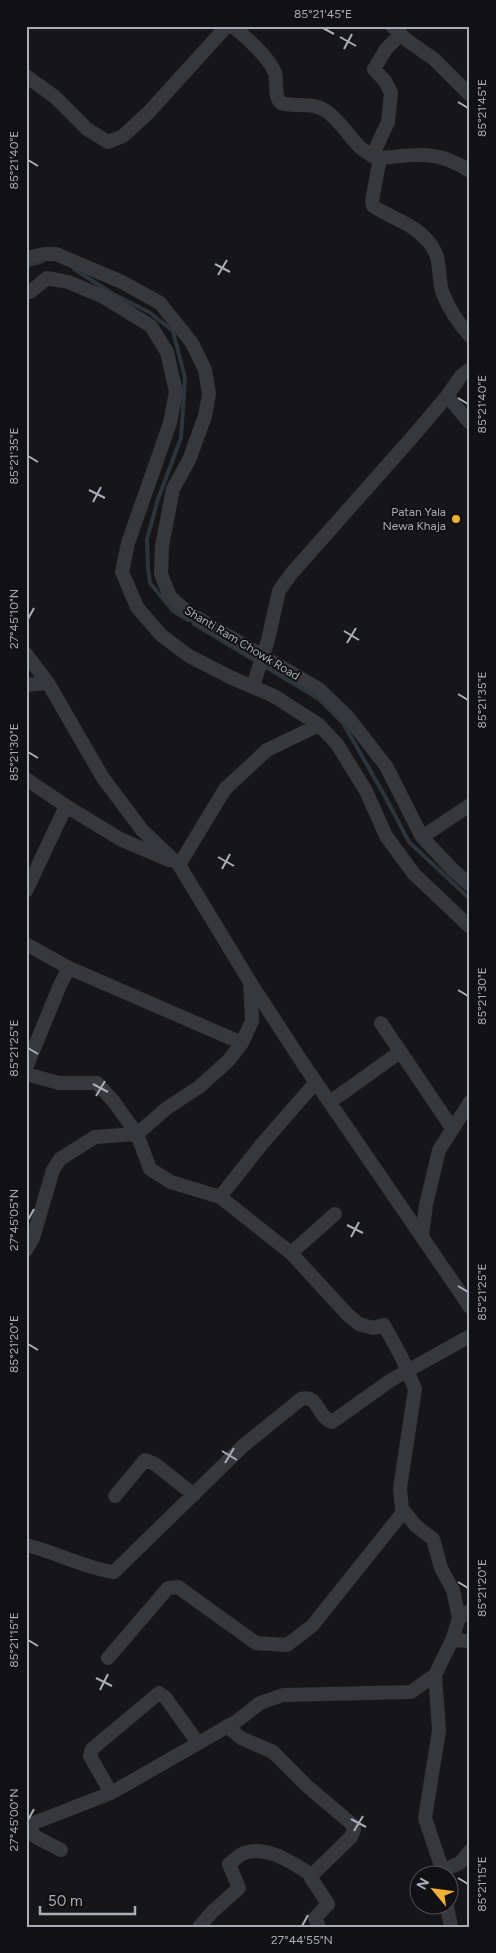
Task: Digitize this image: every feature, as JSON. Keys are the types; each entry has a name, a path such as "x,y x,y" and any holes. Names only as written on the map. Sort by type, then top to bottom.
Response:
{"street":[{"path":"26,76 55,97 87,128 108,142 123,136 148,112 227,26"},
{"path":"232,26 246,36 270,64 274,72 276,96 281,103 309,104 321,108 335,119 358,147 376,157 436,155 447,158 470,171"},
{"path":"470,95 434,59 396,30 374,69 385,80 391,93 388,122 376,157 373,206 406,222 428,241 437,253 442,293 458,322 470,336"},
{"name":"Shanti Ram Chowk Road","path":"26,258 44,254 56,254 122,282 160,303 192,343 205,370 209,394 204,416 189,460 172,490 162,546 161,574 170,597 189,613 263,658 319,689 347,716 386,766 422,837 452,870 470,885"},
{"path":"30,292 47,278 68,282 102,296 151,326 167,352 176,392 170,422 128,543 122,572 137,607 160,635 189,656 255,682 319,725 337,744 366,791 386,836 408,866 470,927"},
{"path":"255,682 263,658 279,591 291,574 447,396 461,376 470,369"},
{"path":"447,396 470,423"},
{"path":"26,654 48,684 109,785 142,830 179,865 250,982 470,1307"},
{"path":"26,685 48,684"},
{"path":"179,865 225,789 267,750 319,725"},
{"path":"26,779 120,839 179,865"},
{"path":"422,837 470,805"},
{"path":"26,891 66,806"},
{"path":"26,944 70,968 242,1043"},
{"path":"26,1068 60,985 70,968"},
{"path":"26,1250 33,1238 53,1170 60,1159 94,1137 137,1134 167,1108 204,1082 228,1060 242,1043 252,1021 250,982"},
{"path":"381,1023 452,1128"},
{"path":"330,1102 400,1052"},
{"path":"26,1074 60,1083 97,1084 114,1102 137,1134 150,1169 171,1182 220,1197 291,1253 348,1315 359,1324 372,1328 384,1325 402,1358 415,1389 400,1488 402,1509 416,1526 433,1539 441,1568 464,1614 435,1675 412,1692 283,1695 260,1703 237,1721 111,1793 26,1827 36,1837 61,1850"},
{"path":"220,1197 261,1145 316,1082"},
{"path":"422,1235 432,1176 439,1150 470,1102"},
{"path":"291,1253 335,1214"},
{"path":"26,1545 100,1570 114,1572 242,1446 301,1399 313,1400 325,1419 332,1422 391,1380 470,1336"},
{"path":"115,1496 145,1460 155,1464 194,1495"},
{"path":"108,1658 168,1588 178,1588 256,1644 287,1645 312,1626 404,1512"},
{"path":"452,1640 470,1641"},
{"path":"435,1675 439,1731 425,1818 440,1866"},
{"path":"111,1793 90,1756 92,1749 159,1693 165,1697 198,1743"},
{"path":"227,1726 241,1738 273,1752 307,1786 353,1825 354,1830 351,1837 312,1875"},
{"path":"456,1866 470,1851"},
{"path":"199,1927 212,1912 239,1888 230,1864 243,1853 259,1852 281,1856 312,1875"},
{"path":"312,1875 311,1878 328,1904 315,1918 320,1927"}],"waterway":[{"path":"26,266 43,261"},
{"path":"74,269 113,294 149,312 173,331 185,378 181,438 158,499 147,539 148,568 150,583 173,611 188,620"},
{"path":"194,624 319,699 343,723 409,842 470,899"}],"place":[{"name":"Patan Yala Newa Khaja","path":"456,519"}]}
